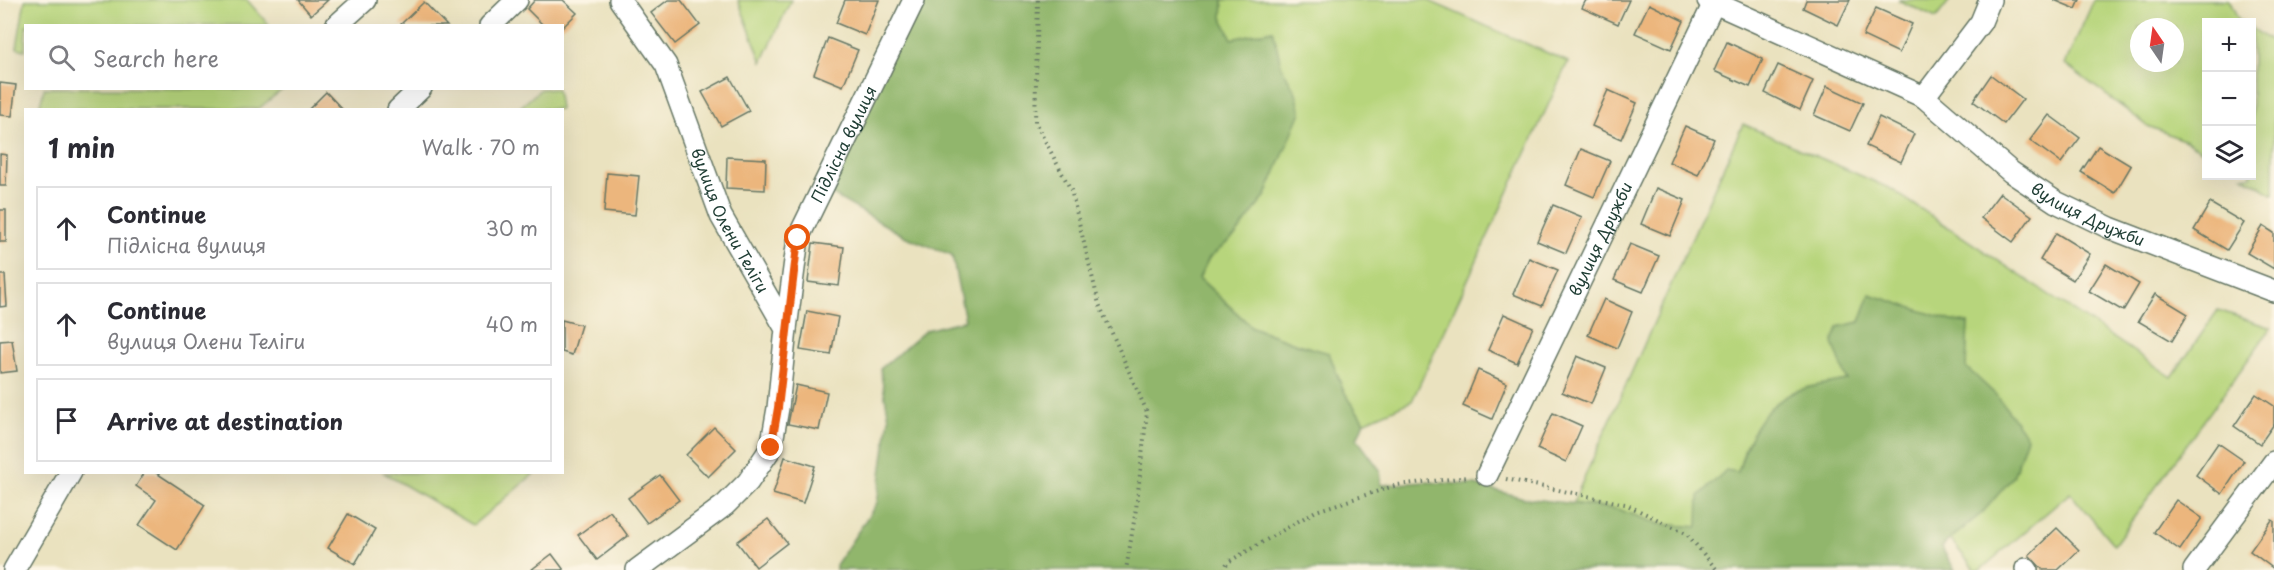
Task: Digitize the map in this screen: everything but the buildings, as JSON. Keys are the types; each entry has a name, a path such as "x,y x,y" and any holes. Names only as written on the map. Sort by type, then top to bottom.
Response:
{"street":[{"path":"338,24 364,0"},
{"path":"492,24 517,0"},
{"name":"вулиця Олени Теліги","path":"620,0 666,65 721,216 786,329"},
{"name":"Підлісна вулиця","path":"786,329 798,238 914,0"},
{"path":"1924,97 1982,22 1990,0"},
{"name":"вулиця Дружби","path":"1487,475 1711,1 1924,97 2011,172 2056,202 2110,228 2274,291"},
{"path":"400,108 419,90"},
{"path":"637,570 725,505 748,482 771,448 778,408 786,329"},
{"path":"2194,570 2274,462"},
{"path":"14,570 66,479"}],"path":[{"path":"1038,0 1035,122 1071,190 1099,304 1147,412 1136,509 1126,570"},
{"path":"1222,570 1228,562 1316,511 1397,485 1487,475 1625,504 1686,533 1717,570"}],"green space":[{"path":"25,0 247,0 268,24 24,24 24,50 17,48"},
{"path":"738,0 791,0 762,62"},
{"path":"916,0 1223,0 1222,18 1232,39 1273,30 1281,66 1296,93 1301,112 1266,195 1236,235 1209,258 1199,278 1252,327 1329,353 1343,390 1364,422 1357,439 1380,470 1381,485 1425,482 1475,485 1524,498 1617,509 1659,524 1698,527 1699,496 1726,470 1738,472 1756,426 1770,408 1797,391 1847,380 1833,343 1838,327 1860,322 1870,294 1952,321 1968,323 1966,367 1998,397 2027,437 2013,477 1983,512 1941,547 1955,570 836,570 836,565 877,503 889,418 880,369 926,330 965,320 952,255 904,236 826,191"},
{"path":"1223,0 1427,0 1568,62 1412,401 1364,422 1343,390 1329,353 1252,327 1199,278 1209,258 1236,235 1296,93 1281,66 1273,30 1232,39 1222,18"},
{"path":"1898,0 1950,0 1936,18"},
{"path":"2094,0 2229,0 2238,18 2202,18 2202,151 2186,141 2148,126 2065,64"},
{"path":"2256,31 2274,44 2274,195 2250,180 2256,180"},
{"path":"44,90 282,90 259,108 39,108"},
{"path":"540,90 557,90 560,108 519,108"},
{"path":"1743,124 1891,189 2172,377 2218,310 2271,328 2114,545 2070,493 1980,570 1975,570 1950,539 1983,512 1998,397 1965,367 1968,323 1952,321 1870,295 1860,322 1838,327 1847,380 1792,392 1746,445 1738,472 1698,527 1659,524 1617,509 1573,503"},
{"path":"386,474 534,474 473,525"}],"route":[{"path":"771,448 778,408 798,238"}]}
